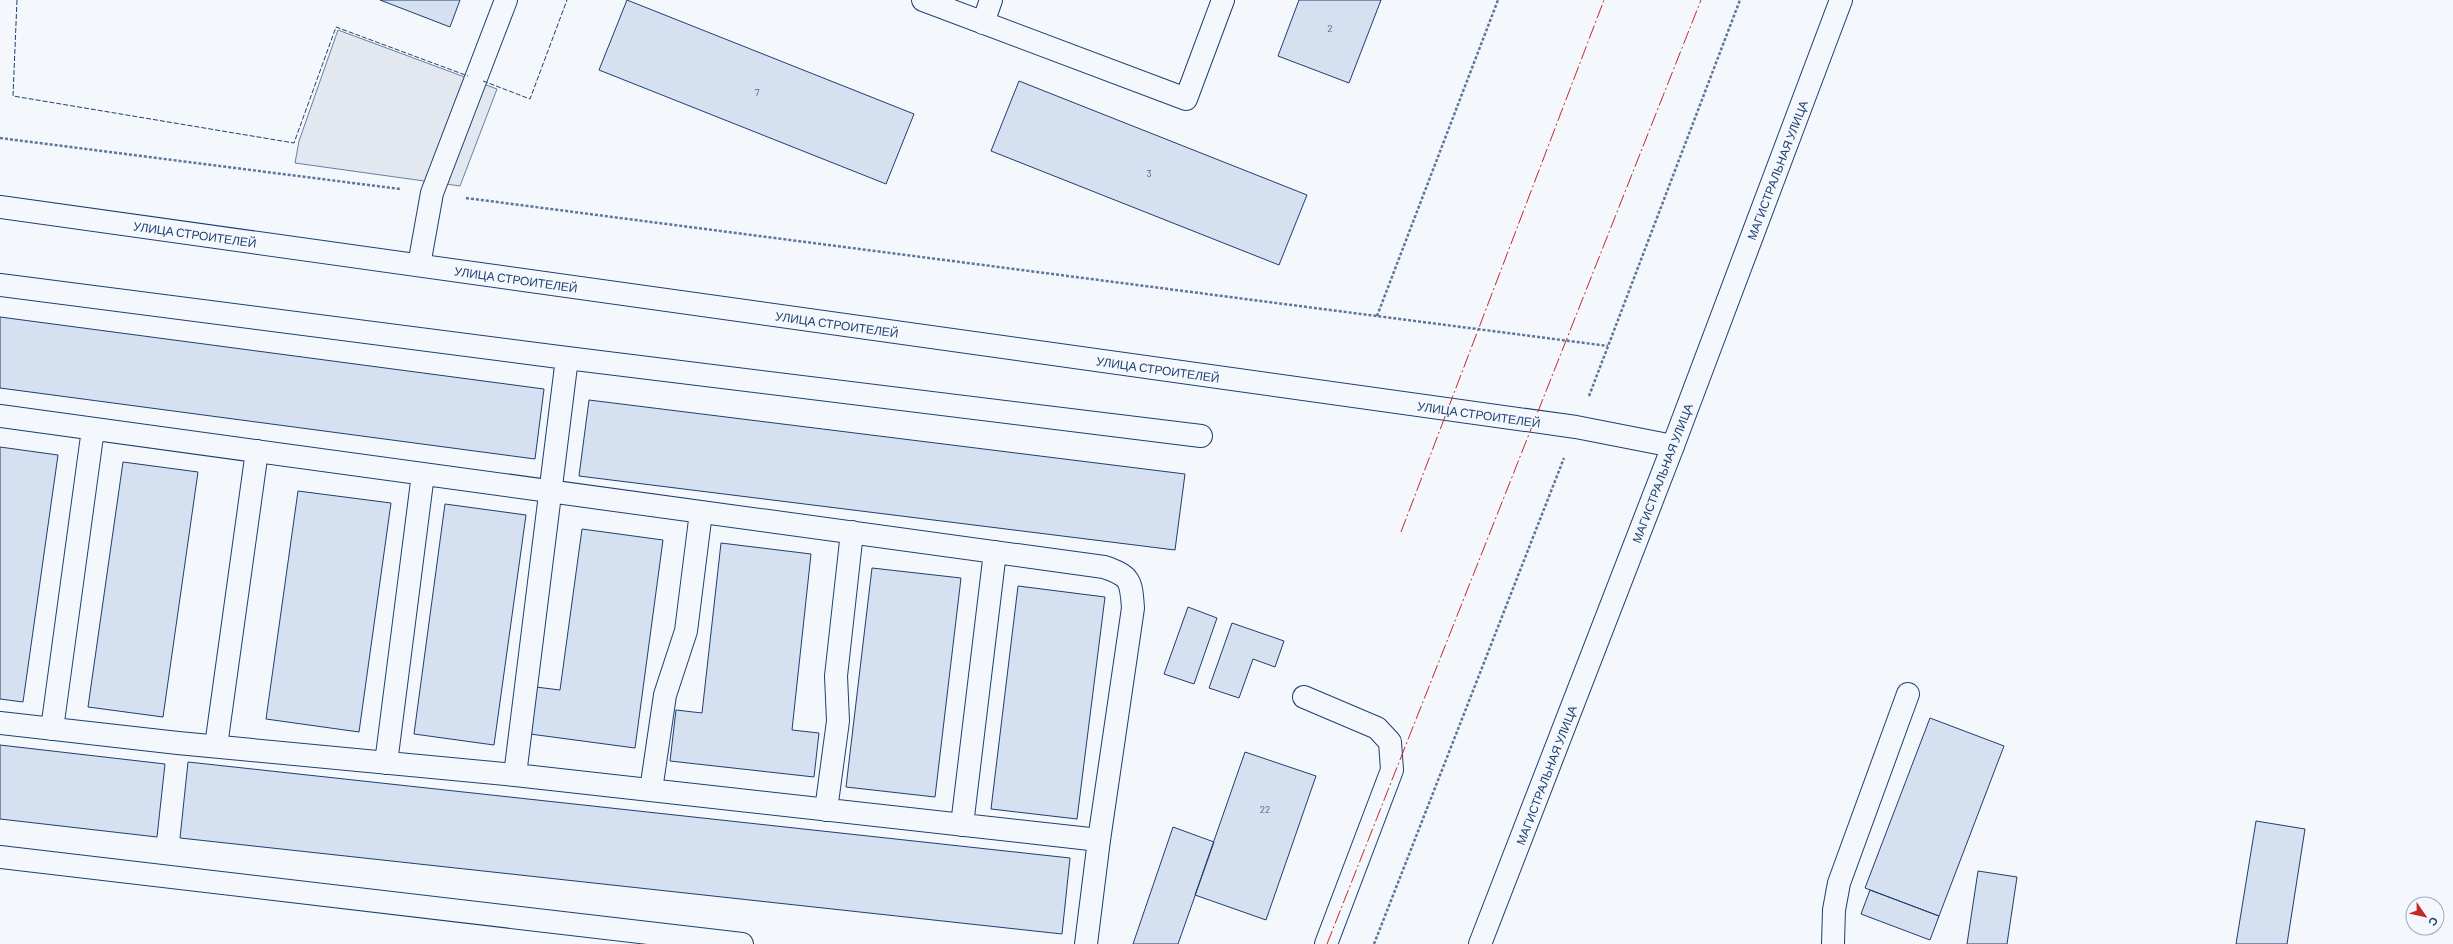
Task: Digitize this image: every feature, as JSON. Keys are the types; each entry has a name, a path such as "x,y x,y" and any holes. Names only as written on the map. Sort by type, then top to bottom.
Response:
{"street":[{"path":"419,266 432,193 506,0"},
{"path":"923,0 1186,99 1224,0"},
{"path":"983,23 991,0"},
{"name":"МАГИСТРАЛЬНАЯ УЛИЦА","path":"1480,944 1673,446 1842,0"},
{"name":"УЛИЦА СТРОИТЕЛЕЙ","path":"0,207 1576,427 1673,446"},
{"path":"0,285 567,358 1201,436"},
{"path":"515,775 567,358"},
{"path":"0,416 550,492 1104,566 1122,573 1131,586 1133,608 1099,840 1086,944"},
{"path":"52,729 93,429"},
{"path":"216,746 257,451"},
{"path":"386,763 423,474"},
{"path":"651,790 665,695 686,631 701,512"},
{"path":"826,810 838,721 836,676 852,532"},
{"path":"962,825 995,552"},
{"path":"1833,944 1834,910 1839,883 1908,694"},
{"path":"1304,697 1377,728 1390,742 1392,770 1326,944"},
{"path":"0,723 515,775 1099,840"},
{"path":"0,857 742,944"}],"path":[{"path":"1377,316 1498,0"},
{"path":"1374,944 1608,346 1740,0"},
{"path":"0,138 1608,346"}],"shaded area":[{"path":"338,30 497,89 460,186 295,163 299,141"}],"building":[{"path":"380,0 460,0 450,27"},
{"path":"627,0 914,114 886,184 599,70"},
{"path":"1299,0 1381,0 1349,83 1278,56"},
{"path":"1019,81 1307,195 1279,265 991,151"},
{"path":"0,317 544,389 535,459 0,388"},
{"path":"589,400 1185,474 1175,550 579,476"},
{"path":"0,447 58,455 23,702 0,699"},
{"path":"123,462 198,472 163,717 88,707"},
{"path":"298,491 391,503 359,732 266,719"},
{"path":"445,504 526,515 494,745 414,734"},
{"path":"582,529 663,540 635,748 530,734 536,687 560,690"},
{"path":"721,543 811,554 792,730 819,733 814,777 670,761 676,710 702,713"},
{"path":"872,568 961,578 935,797 846,787"},
{"path":"1018,586 1105,597 1077,819 991,809"},
{"path":"1188,607 1217,618 1194,684 1164,674"},
{"path":"1232,623 1284,641 1275,667 1253,659 1239,698 1209,688"},
{"path":"1930,718 2004,746 1939,916 1865,888"},
{"path":"0,745 165,764 157,837 0,819"},
{"path":"1245,752 1316,776 1266,920 1195,895"},
{"path":"188,762 1070,858 1062,934 180,838"},
{"path":"2256,821 2305,829 2287,944 2236,944"},
{"path":"1173,827 1214,842 1178,944 1133,944"},
{"path":"1978,871 2017,877 2007,944 1967,944"},
{"path":"1870,890 1939,916 1930,940 1861,914"}],"fence":[{"path":"17,0 13,96 294,143 336,27 468,76"},
{"path":"483,81 530,99 567,0"}],"power":[{"path":"1401,532 1604,0"},
{"path":"1327,944 1701,0"}]}
